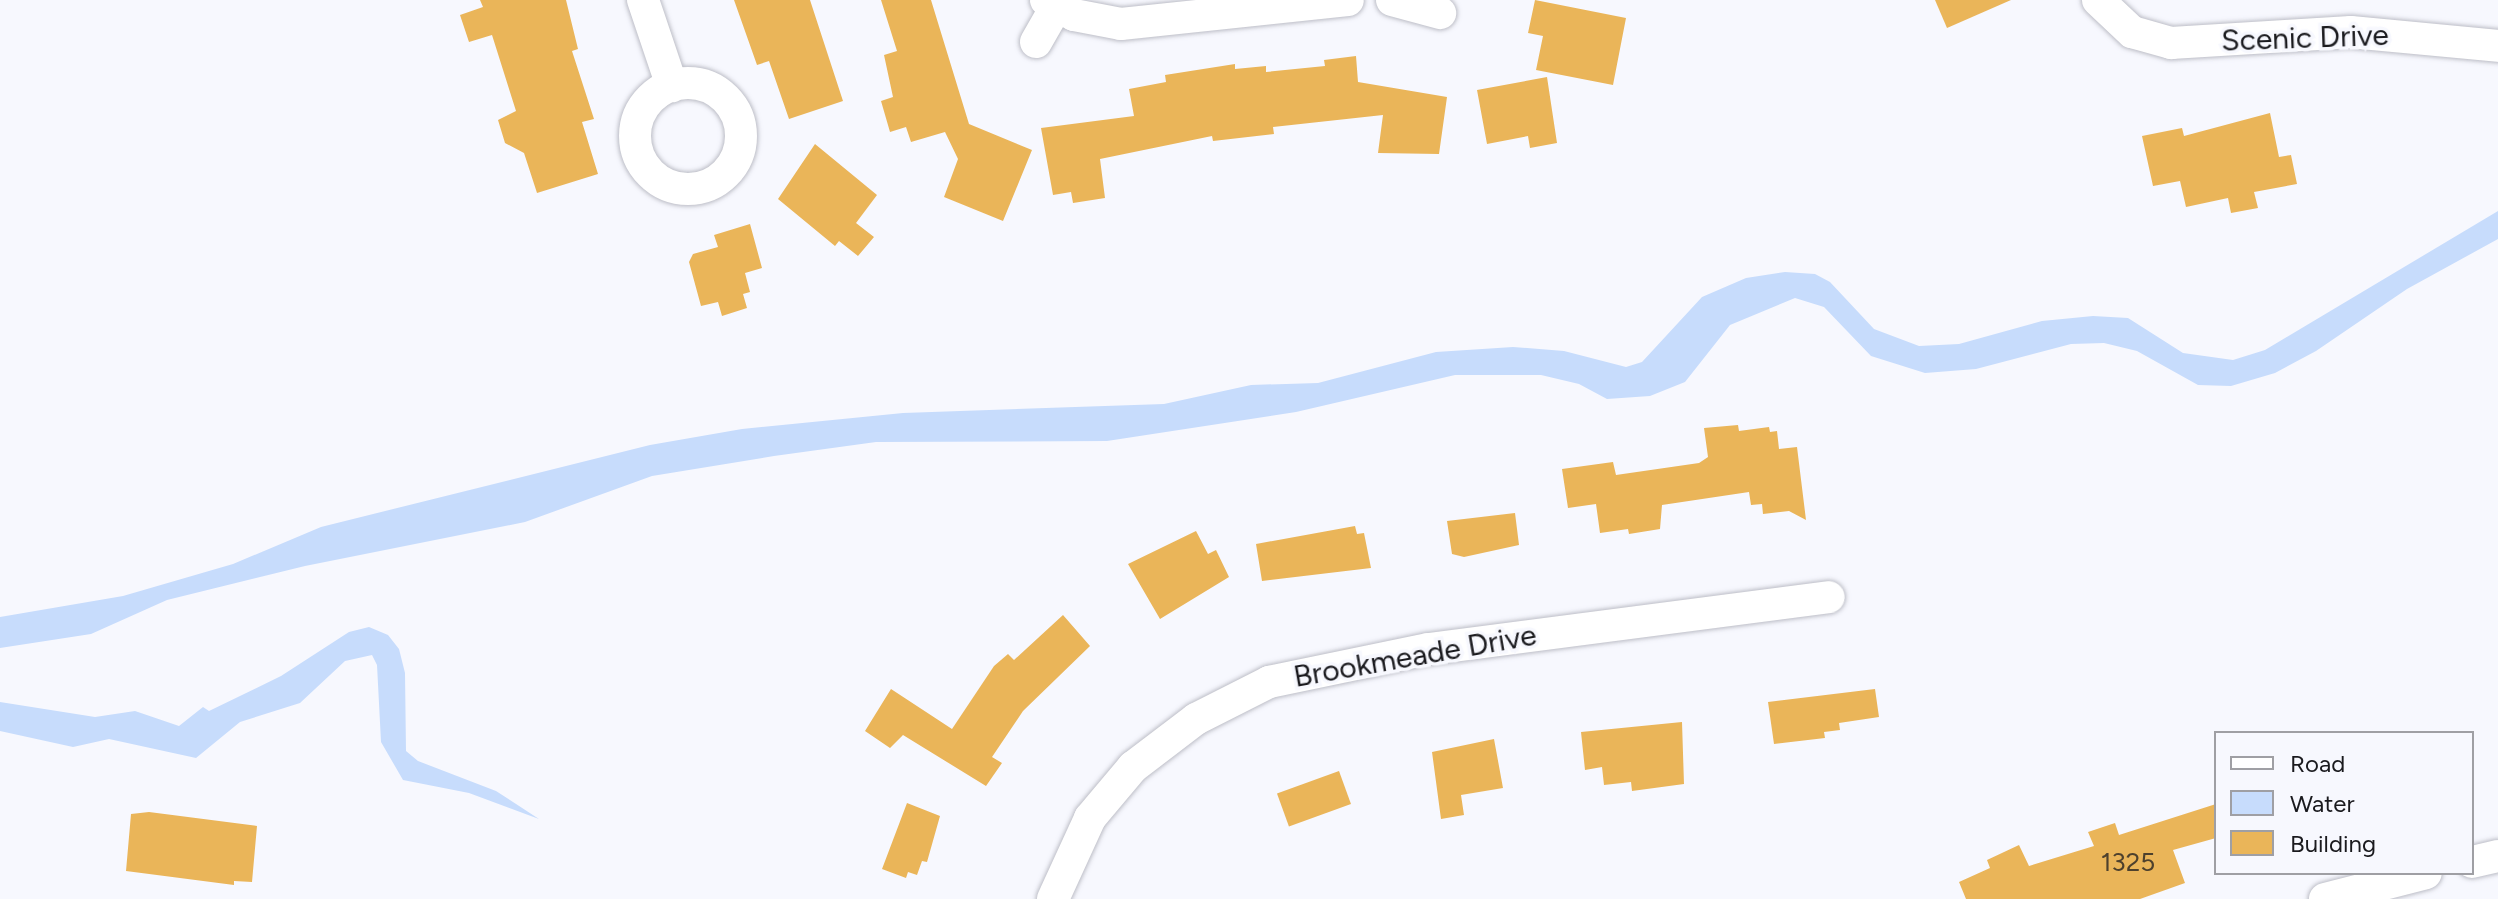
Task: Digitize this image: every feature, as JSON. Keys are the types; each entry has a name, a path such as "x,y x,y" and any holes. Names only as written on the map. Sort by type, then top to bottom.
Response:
{"street":[{"path":"643,0 672,86"},
{"path":"1036,42 1051,3 1121,24 1348,0"},
{"path":"1392,0 1440,13"},
{"name":"Scenic Drive","path":"2107,10 2151,40 2171,43 2351,32 2498,46"},
{"name":"Brookmeade Drive","path":"1053,899 1090,818 1133,767 1196,719 1269,682 1429,649 1829,597"},
{"path":"2474,862 2498,856"},
{"path":"2325,899 2418,875"}],"water":[{"path":"2498,211 2498,239 2407,289 2316,351 2275,373 2231,386 2198,385 2137,351 2104,343 2071,344 1976,369 1925,373 1871,356 1824,307 1795,298 1730,325 1685,382 1650,396 1607,399 1579,384 1541,375 1455,375 1296,412 1107,441 876,442 774,456 652,476 525,522 305,566 167,600 91,634 0,648 0,617 123,596 233,564 321,527 650,445 742,429 903,413 1164,404 1251,385 1318,383 1436,352 1513,347 1564,351 1626,367 1642,362 1702,297 1746,278 1785,272 1815,274 1830,282 1874,329 1919,346 1959,344 2042,321 2093,316 2128,318 2183,353 2233,360 2265,350"},
{"path":"369,627 388,635 399,649 405,673 406,751 418,761 496,791 539,819 469,793 403,780 381,742 377,665 372,655 345,661 300,703 240,722 196,758 109,739 73,747 0,731 0,702 95,717 135,711 179,726 203,707 209,711 281,676 349,632"}],"building":[{"path":"480,0 566,0 578,49 572,51 594,119 582,122 598,174 537,193 524,153 505,143 498,120 516,111 492,35 469,42 460,15 483,7"},
{"path":"734,0 810,0 843,101 789,119 769,61 757,65"},
{"path":"881,0 931,0 969,124 1032,150 1003,221 944,197 958,159 945,132 911,142 906,127 890,132 881,101 893,97 884,55 897,51"},
{"path":"1535,0 1626,18 1613,85 1536,70 1543,36 1528,33"},
{"path":"1935,0 2011,0 1947,28"},
{"path":"1356,56 1358,82 1447,97 1439,154 1378,153 1383,115 1273,127 1274,134 1213,141 1212,136 1100,159 1105,198 1073,203 1071,192 1053,195 1041,128 1134,116 1129,89 1166,82 1165,75 1235,64 1235,69 1266,66 1266,72 1325,66 1324,60"},
{"path":"1547,77 1557,143 1530,148 1528,136 1487,144 1477,90"},
{"path":"2270,113 2279,157 2291,155 2297,184 2254,192 2258,208 2231,213 2228,198 2186,207 2180,181 2153,186 2142,136 2182,128 2184,136"},
{"path":"815,144 877,195 856,223 874,237 858,256 839,241 835,246 778,199"},
{"path":"750,224 762,268 745,273 750,292 743,294 747,308 722,316 718,302 701,306 689,262 693,254 718,247 714,235"},
{"path":"1738,425 1739,431 1769,427 1770,432 1777,431 1779,449 1797,447 1806,520 1789,511 1763,514 1762,504 1751,505 1749,492 1662,505 1660,529 1629,534 1628,529 1600,533 1596,504 1568,508 1562,469 1613,462 1616,475 1699,463 1708,457 1704,428"},
{"path":"1515,513 1519,545 1464,557 1452,554 1447,521"},
{"path":"1355,526 1357,534 1364,533 1371,568 1262,581 1256,544"},
{"path":"1196,531 1208,554 1216,550 1229,577 1160,619 1128,564"},
{"path":"1063,615 1090,646 1023,711 992,757 1002,763 986,786 903,735 890,748 865,731 891,689 952,729 994,666 1008,654 1014,660"},
{"path":"1875,689 1879,717 1839,723 1840,730 1824,732 1825,738 1774,744 1768,702"},
{"path":"1682,722 1684,784 1632,791 1631,782 1604,785 1602,767 1585,770 1581,732"},
{"path":"1494,739 1503,788 1461,795 1464,815 1441,819 1432,752"},
{"path":"1339,771 1351,804 1289,826 1277,794"},
{"path":"907,803 940,816 927,862 922,861 917,875 908,872 906,878 882,869"},
{"path":"2214,805 2214,839 2173,850 2185,883 2140,899 1966,899 1959,882 1990,868 1987,860 2019,845 2029,866 2094,846 2088,832 2115,823 2119,835"},
{"path":"149,812 257,826 252,882 234,881 234,885 126,871 131,814"}]}
